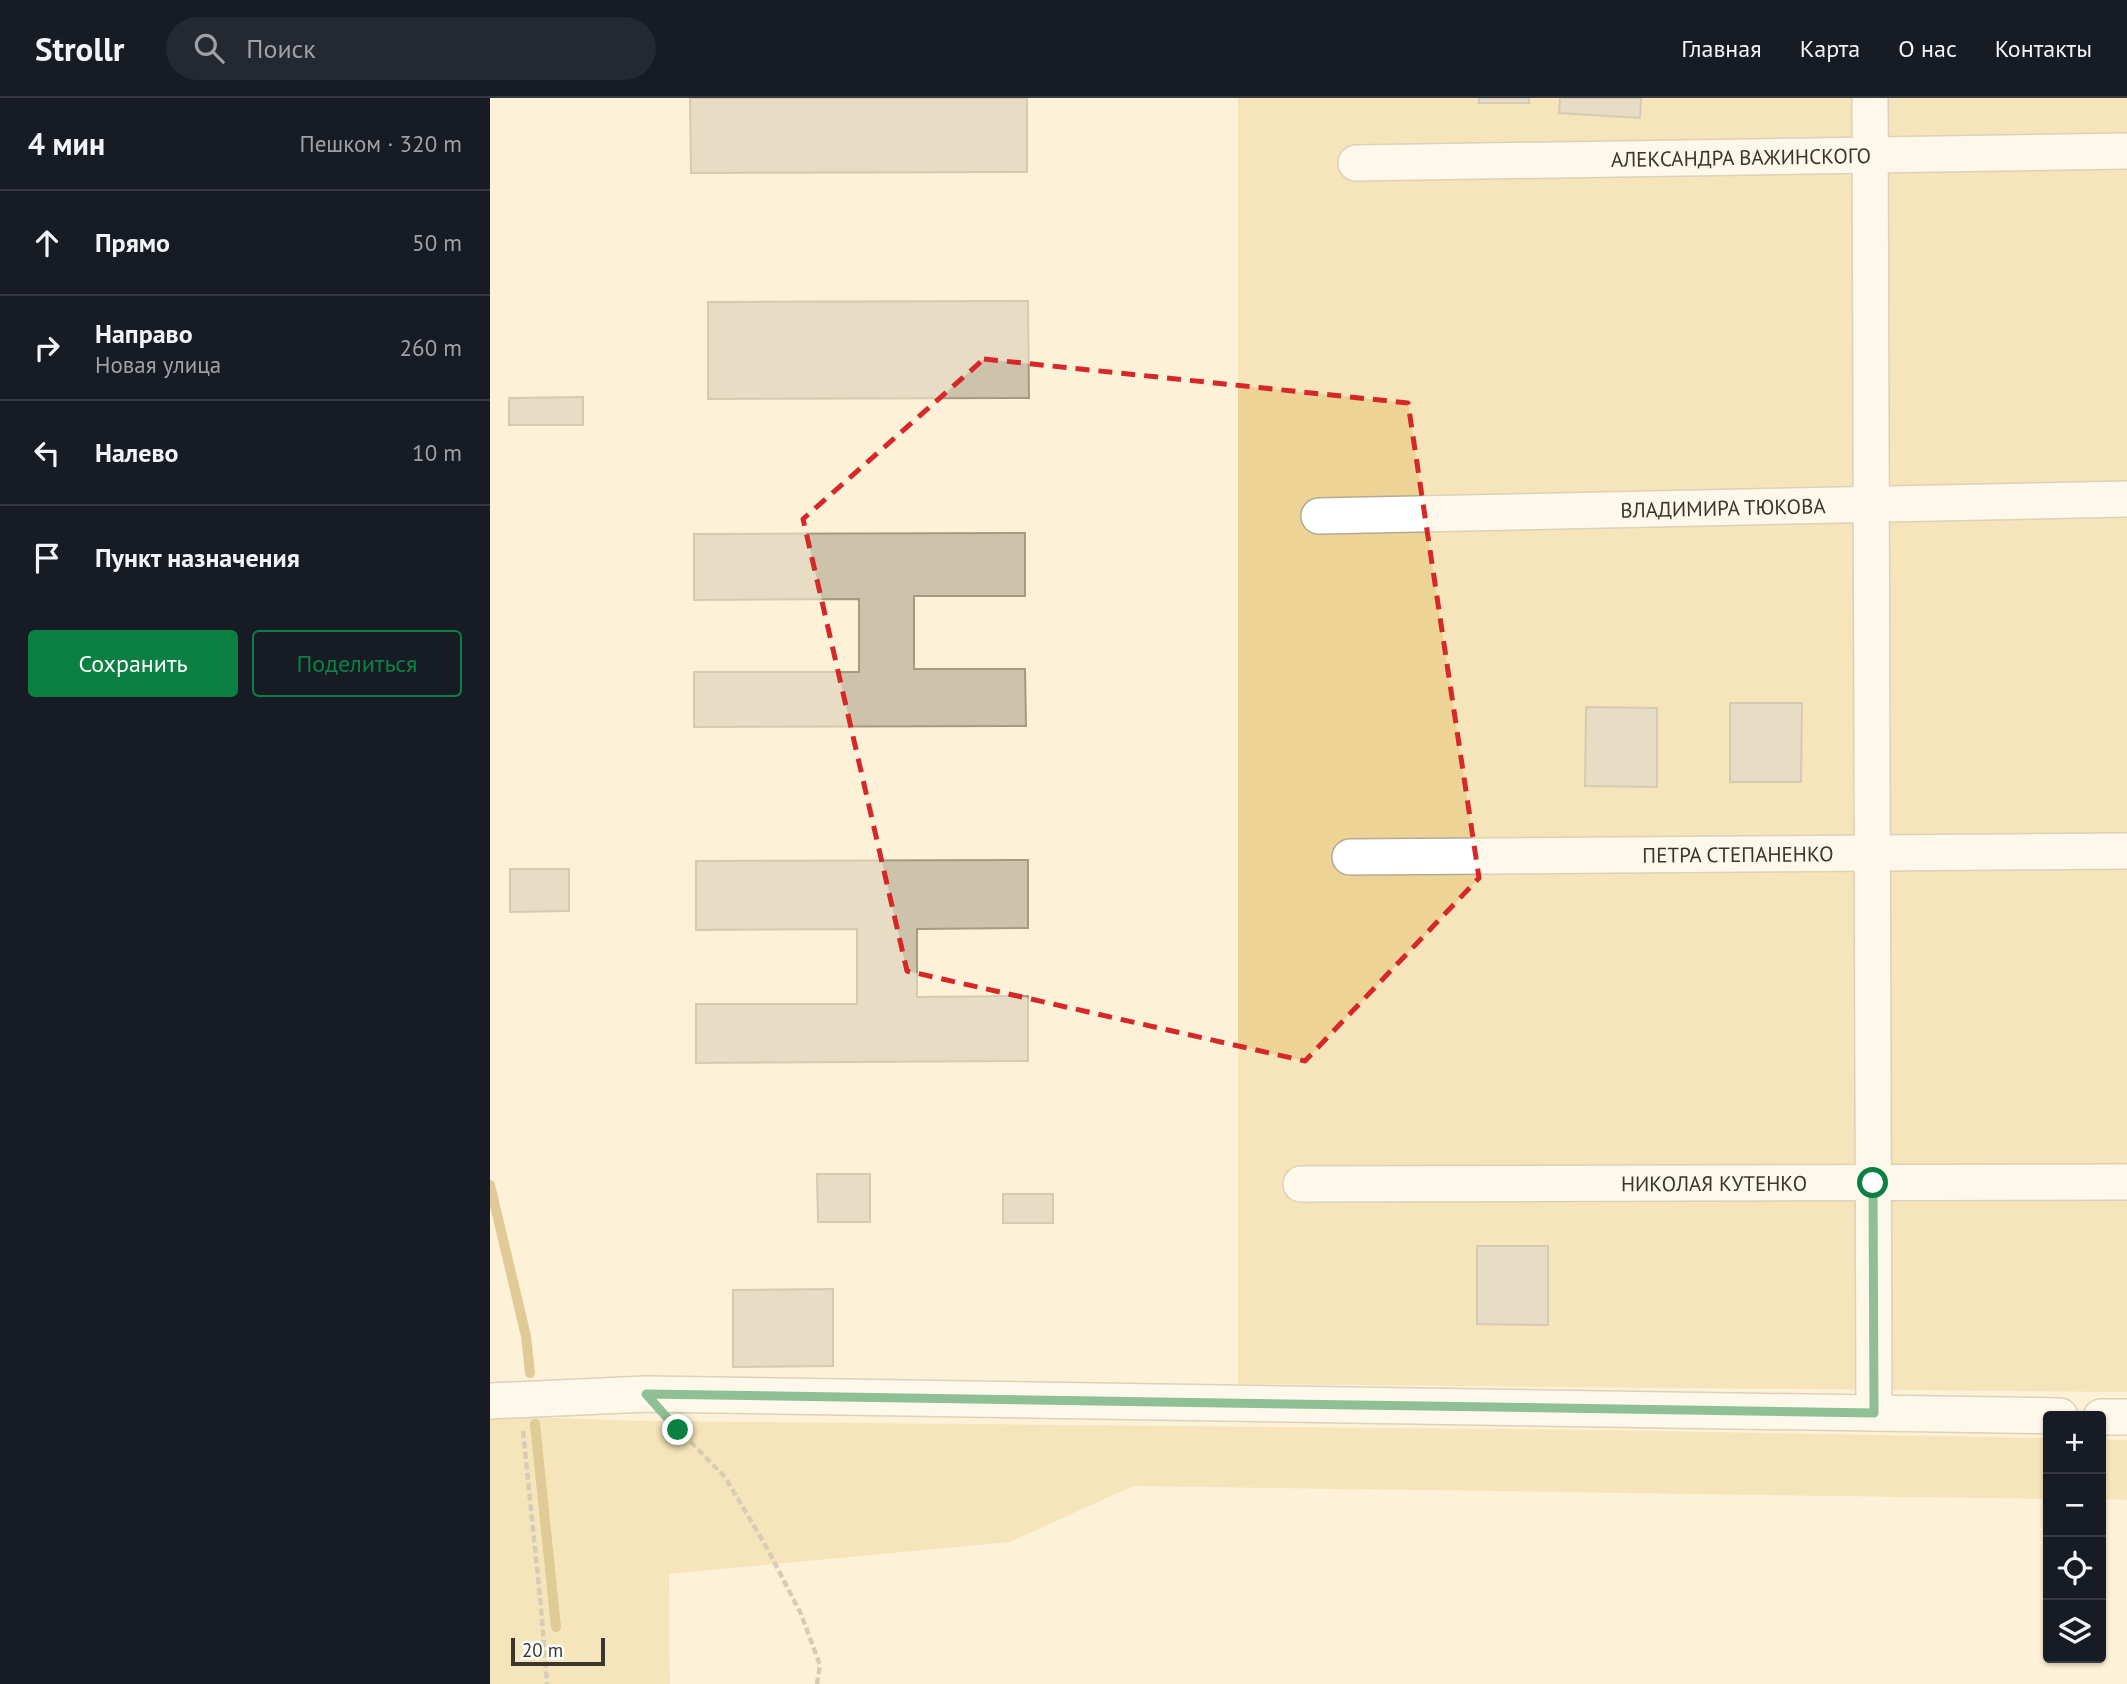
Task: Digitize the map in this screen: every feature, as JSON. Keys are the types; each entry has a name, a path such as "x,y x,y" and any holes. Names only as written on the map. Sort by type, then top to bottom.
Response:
{"street":[{"path":"1870,98 1874,1413"},
{"name":"АЛЕКСАНДРА ВАЖИНСКОГО","path":"1356,163 2127,151"},
{"name":"ВЛАДИМИРА ТЮКОВА","path":"1319,516 2127,499"},
{"name":"ПЕТРА СТЕПАНЕНКО","path":"1350,857 2127,851"},
{"name":"НИКОЛАЯ КУТЕНКО","path":"1301,1184 2127,1182"},
{"path":"505,1400 646,1394 2043,1416"},
{"path":"2106,1417 2127,1417"}],"path":[{"path":"646,1394 725,1477 767,1548 806,1626 820,1665 817,1684"},
{"path":"505,1400 541,1606 547,1684"}],"highlighted area":[{"path":"984,359 1408,403 1479,878 1305,1061 907,971 803,519"}],"shaded area":[{"path":"1238,98 2127,98 2127,1392 1238,1384"},
{"path":"490,1416 647,1421 1598,1430 2043,1438 2043,1499 1133,1486 1010,1542 669,1574 670,1684 490,1684"},
{"path":"2106,1439 2127,1440 2127,1500 2106,1499"}],"building":[{"path":"690,98 1027,98 1027,172 691,173"},
{"path":"1479,98 1529,98 1529,103 1479,103"},
{"path":"1560,98 1641,98 1640,118 1559,113"},
{"path":"1028,301 1029,398 708,399 708,302"},
{"path":"583,397 583,425 509,425 509,398"},
{"path":"1025,533 1025,596 914,596 914,669 1025,669 1026,726 694,727 694,672 859,672 859,599 694,600 694,534"},
{"path":"1730,703 1802,703 1801,782 1730,782"},
{"path":"1586,707 1657,708 1657,787 1585,786"},
{"path":"1028,860 1028,928 917,929 917,997 1028,996 1028,1061 696,1063 696,1004 857,1004 857,929 696,930 696,861"},
{"path":"510,869 569,869 569,911 510,912"},
{"path":"817,1174 870,1174 870,1222 818,1222"},
{"path":"1003,1194 1053,1194 1053,1223 1003,1223"},
{"path":"1477,1246 1548,1246 1548,1325 1477,1324"},
{"path":"833,1289 833,1366 733,1367 733,1290"}],"waterway":[{"path":"490,1185 526,1336 530,1373"},
{"path":"535,1424 556,1627"}],"route":[{"path":"678,1430 646,1394 1874,1413 1873,1183"}]}
